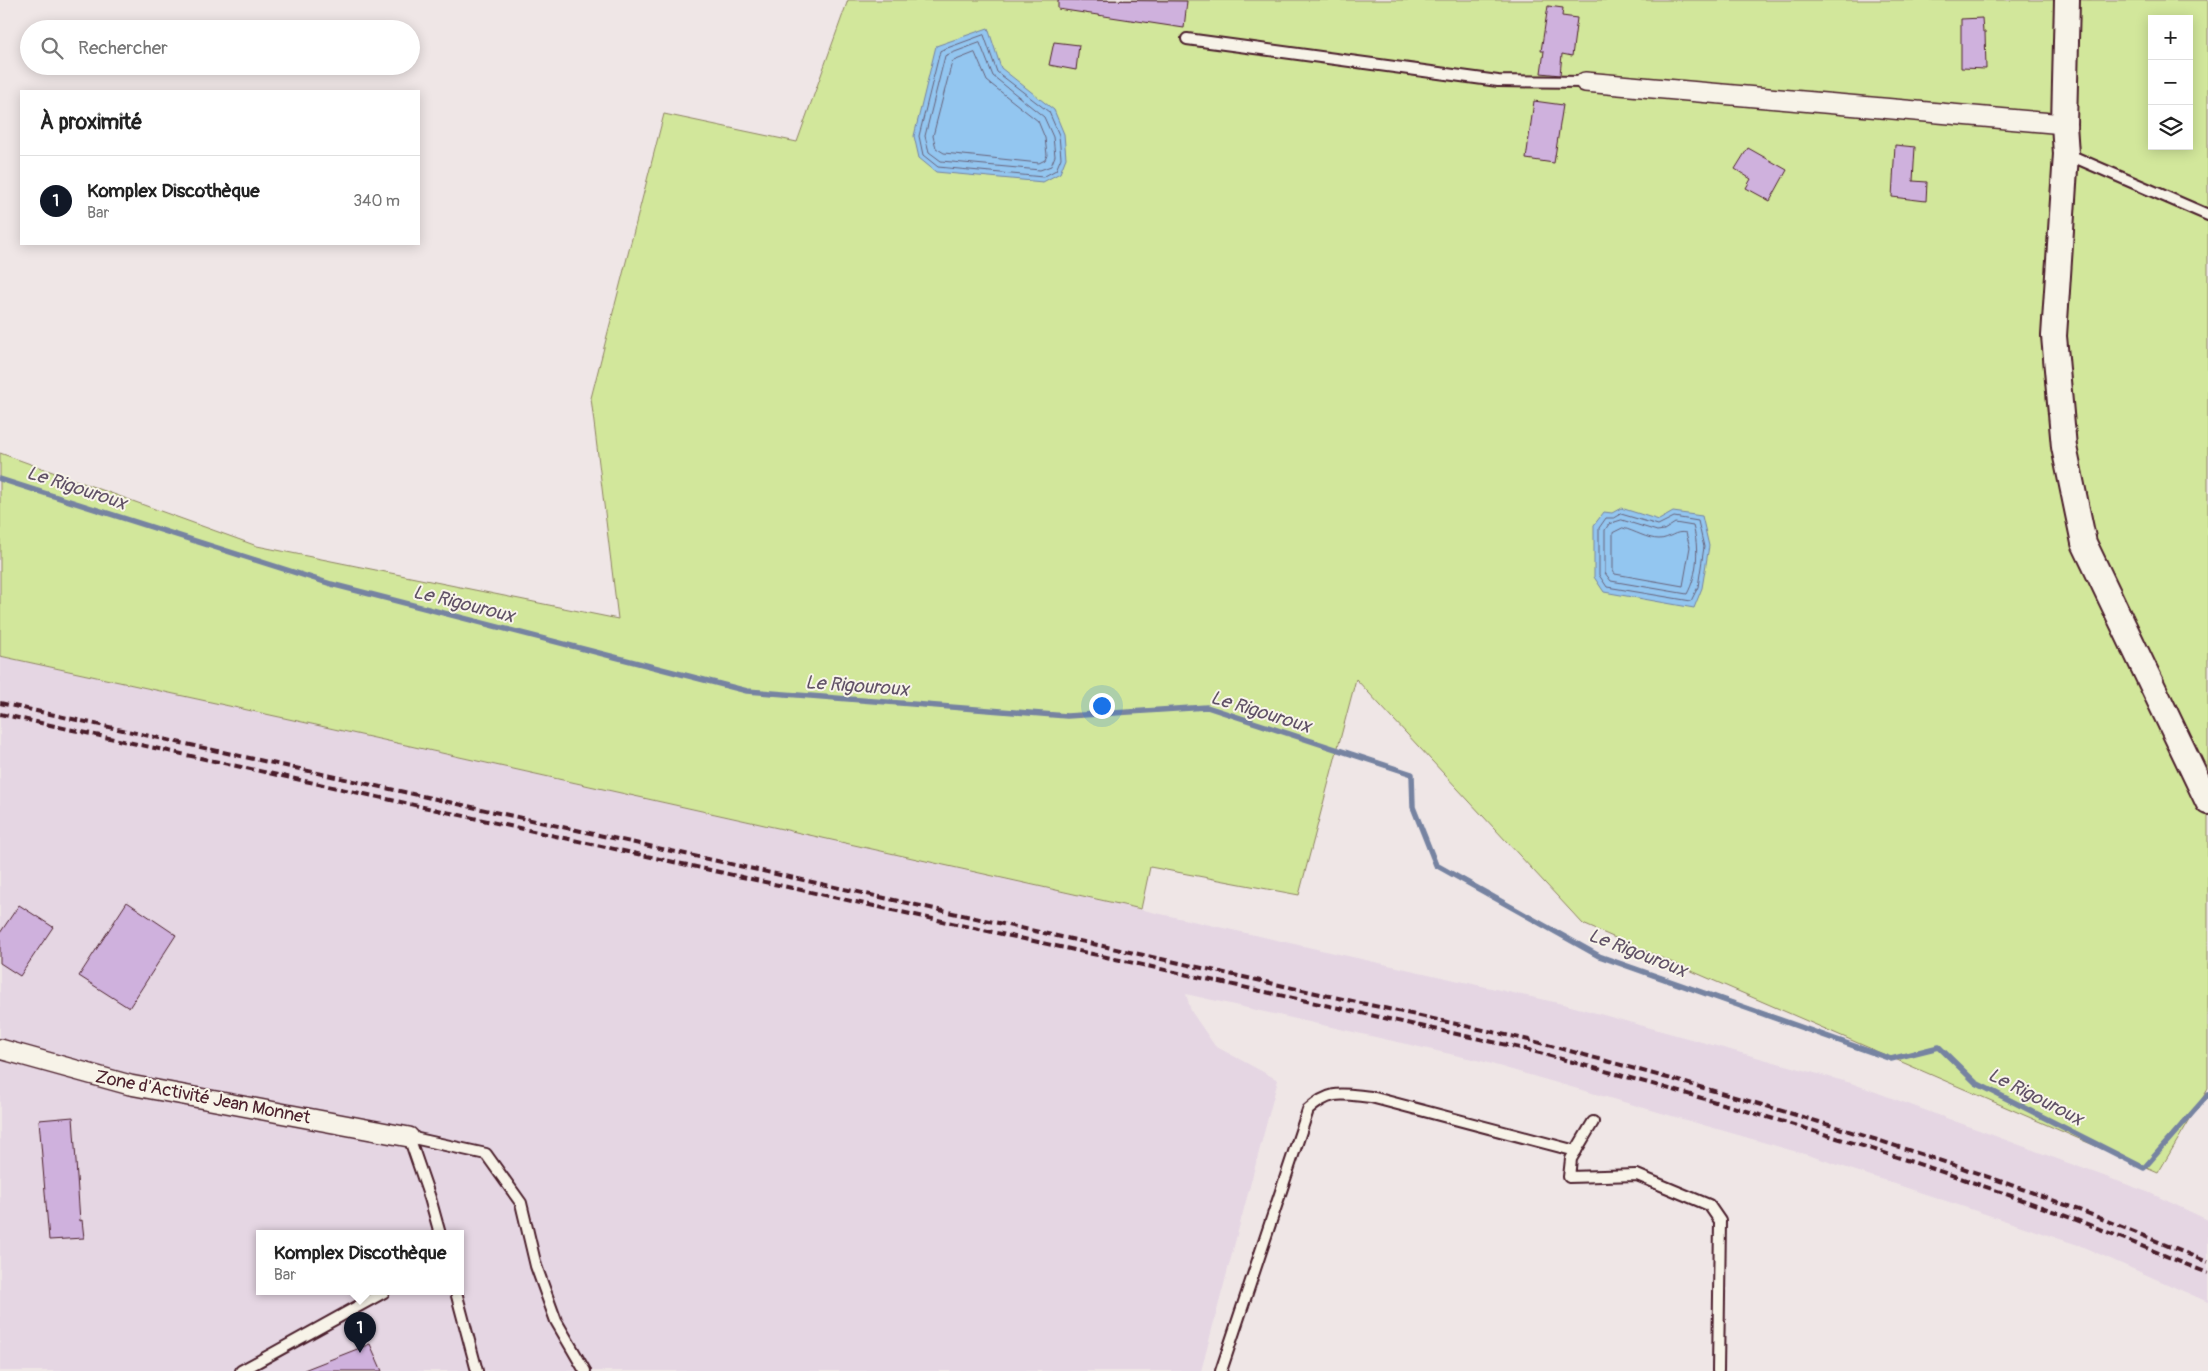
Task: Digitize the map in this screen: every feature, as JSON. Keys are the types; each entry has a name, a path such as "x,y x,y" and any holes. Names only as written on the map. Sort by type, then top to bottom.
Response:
{"street":[{"path":"2066,0 2064,124 2066,154 2054,336 2064,447 2084,543 2208,802"},
{"path":"1585,82 2064,124"},
{"name":"Zone d'Activité Jean Monnet","path":"0,1049 130,1086 409,1137"}],"lane":[{"path":"1186,38 1498,81 1585,82"},
{"path":"2066,154 2208,215"},
{"path":"1221,1371 1308,1110 1321,1098 1340,1094 1371,1097 1576,1151"},
{"path":"1593,1122 1571,1159 1569,1177 1637,1176 1709,1205 1720,1221 1718,1371"},
{"path":"409,1137 439,1230"},
{"path":"409,1137 486,1154 521,1203 536,1266 556,1321 585,1371"},
{"path":"241,1371 379,1295"},
{"path":"457,1295 477,1371"}],"shaded area":[{"path":"0,656 1567,1005 1851,1083 2150,1193 2208,1220 2208,1302 2081,1246 1811,1156 1481,1061 1186,994 1191,1011 1215,1046 1278,1080 1201,1371 0,1371"}],"green space":[{"path":"848,0 2208,0 2208,1089 2158,1173 1583,924 1356,679 1299,895 1150,867 1141,909 0,656 0,453 257,546 618,619 591,398 664,114 797,142"}],"water":[{"path":"988,28 1001,68 1054,110 1064,134 1066,158 1060,173 1043,182 936,172 919,158 914,136 936,46"},
{"path":"1621,508 1659,520 1673,512 1702,516 1709,546 1702,588 1694,608 1604,592 1594,577 1594,525 1604,512 1612,513"}],"building":[{"path":"1058,0 1187,1 1184,28 1058,9"},
{"path":"1548,6 1563,8 1562,16 1577,18 1572,56 1562,54 1560,75 1541,73 1544,51 1541,51"},
{"path":"1982,18 1983,32 1985,32 1986,69 1961,68 1961,19"},
{"path":"1054,42 1079,45 1076,70 1049,65"},
{"path":"1534,101 1563,105 1554,163 1526,159"},
{"path":"1895,145 1915,147 1913,181 1927,182 1926,201 1892,197"},
{"path":"1748,148 1787,170 1770,201 1746,188 1751,179 1735,169"},
{"path":"127,902 176,935 129,1008 79,976"},
{"path":"19,905 53,927 20,976 0,963 0,933"},
{"path":"73,1117 80,1221 82,1220 84,1238 49,1240 39,1120"},
{"path":"370,1344 382,1371 304,1370"}],"waterway":[{"name":"Le Rigouroux","path":"0,479 331,584 747,691 1067,716 1207,707 1412,774 1413,807 1436,865 1599,956 1891,1059 1939,1047 1976,1083 2144,1168 2208,1095"}],"railway":[{"path":"0,703 1529,1040 1666,1077 1870,1138 2004,1183 2208,1262"},
{"path":"0,714 1525,1049 1800,1127 1936,1170 2004,1193 2208,1273"}],"place":[{"name":"Komplex Discothèque","path":"360,1353"}]}
